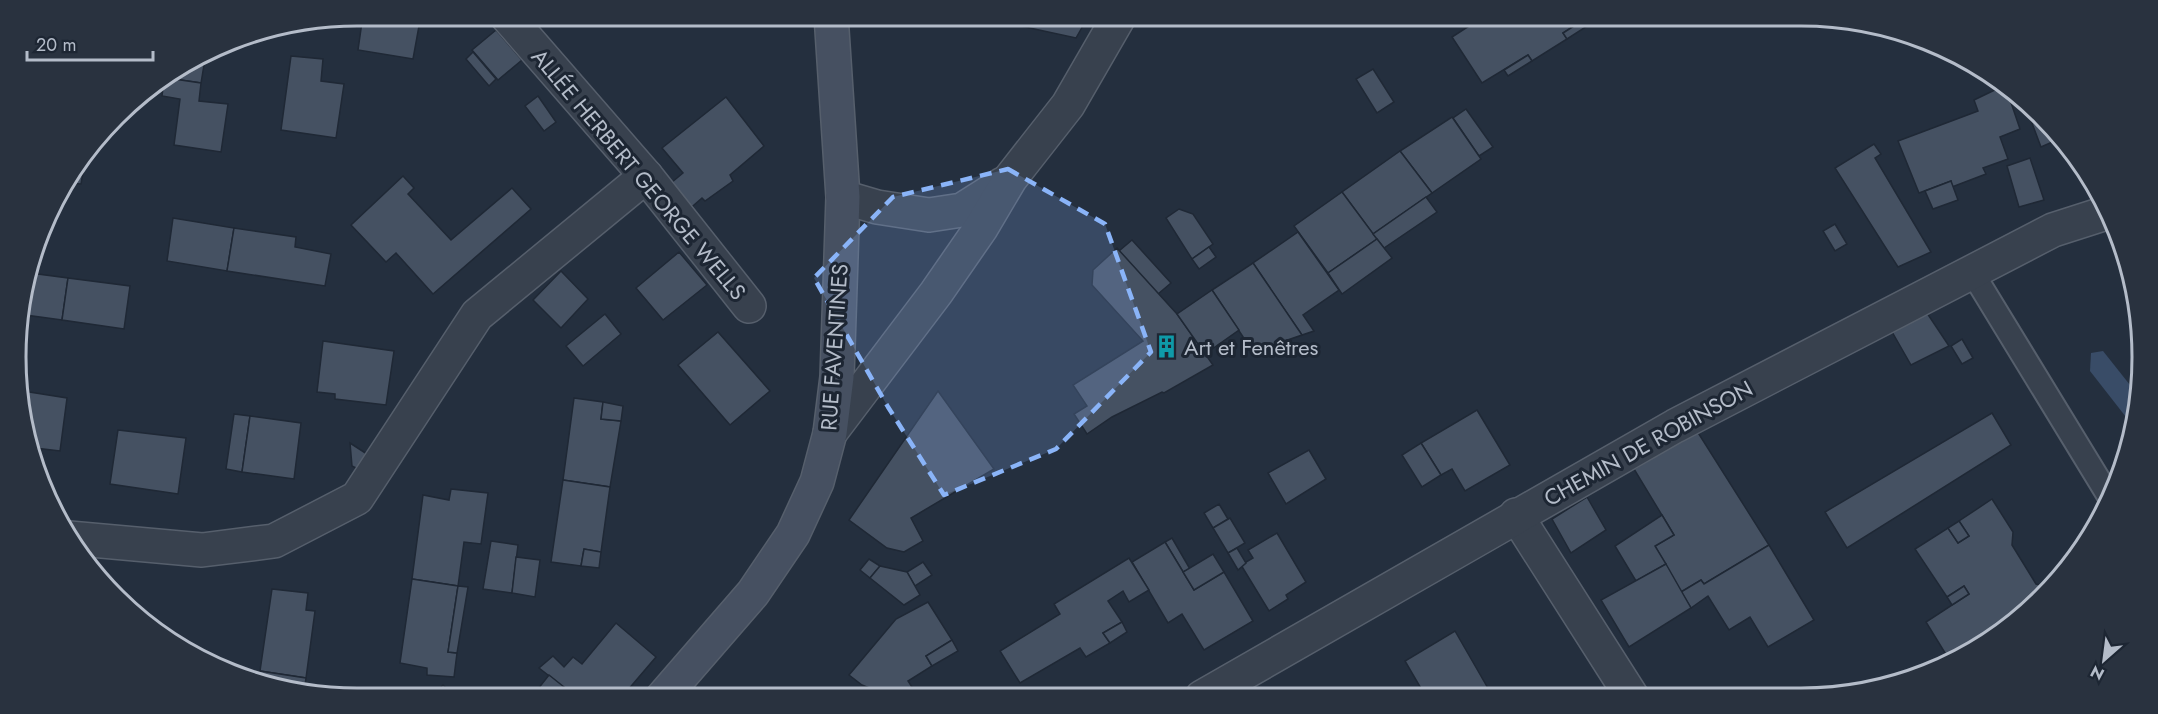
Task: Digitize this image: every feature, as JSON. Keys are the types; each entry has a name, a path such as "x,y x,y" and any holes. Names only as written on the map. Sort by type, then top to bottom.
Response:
{"main road":[{"name":"RUE FAVENTINES","path":"671,688 753,593 793,534 817,482 830,433 837,377 843,197 832,26"}],"street":[{"name":"ALLÉE HERBERT GEORGE WELLS","path":"516,26 646,176 749,306"},
{"path":"830,433 936,294 981,228 1010,179 1068,105 1114,26"},
{"path":"80,539 202,550 274,541 357,498 477,315 646,176"},
{"path":"843,197 877,207 929,215 962,210 1010,179"},
{"name":"CHEMIN DE ROBINSON","path":"1218,688 1675,426 2053,230 2100,215"},
{"path":"1516,515 1626,688"}],"lane":[{"path":"1972,272 2105,489"}],"highlighted area":[{"path":"1008,169 1105,224 1151,352 1056,449 944,495 888,407 814,278 893,197"}],"water":[{"path":"2103,351 2130,385 2127,418 2090,371 2091,353"}],"building":[{"path":"361,26 419,26 413,59 358,50"},
{"path":"1021,26 1083,26 1076,38"},
{"path":"1469,26 1574,26 1563,33 1567,39 1532,61 1528,55 1482,83 1452,37"},
{"path":"1574,26 1587,26 1567,39 1563,33"},
{"path":"496,30 522,60 498,80 472,50"},
{"path":"473,52 496,79 489,86 466,59"},
{"path":"1528,55 1532,61 1508,76 1504,70"},
{"path":"291,56 323,59 321,81 344,84 336,138 281,130"},
{"path":"204,65 201,83 176,79"},
{"path":"1373,69 1394,102 1377,113 1356,79"},
{"path":"176,79 201,83 199,101 228,104 221,152 174,145 180,99 162,96 163,88"},
{"path":"1996,89 2010,100 2020,129 2000,137 2008,159 1983,168 1986,174 1952,187 1951,181 1919,193 1898,141 1978,111 1974,100"},
{"path":"538,96 556,122 544,131 525,106"},
{"path":"726,97 764,146 730,175 733,181 705,201 702,198 686,212 665,188 683,173 662,148"},
{"path":"1466,109 1493,147 1479,156 1453,118"},
{"path":"1452,117 1481,159 1432,193 1400,151"},
{"path":"2030,118 2053,142 2041,147"},
{"path":"1874,144 1881,154 1875,158 1931,252 1898,267 1835,168"},
{"path":"1400,151 1432,193 1373,234 1342,192"},
{"path":"2030,158 2044,200 2019,207 2007,166"},
{"path":"84,170 81,184 75,184"},
{"path":"403,176 414,188 408,194 451,240 512,188 531,209 433,294 396,253 386,262 351,225"},
{"path":"1951,181 1958,200 1933,209 1925,191"},
{"path":"1342,192 1377,239 1328,273 1294,226"},
{"path":"1426,197 1437,212 1384,248 1373,234"},
{"path":"1179,209 1193,214 1213,244 1192,259 1166,218"},
{"path":"173,218 234,228 227,271 167,261"},
{"path":"1835,224 1847,244 1835,251 1823,231"},
{"path":"234,228 296,237 295,247 331,254 325,286 227,271"},
{"path":"1298,232 1339,290 1303,315 1314,331 1302,335 1253,263"},
{"path":"1377,239 1392,258 1342,294 1328,273"},
{"path":"1132,240 1171,283 1158,294 1119,251"},
{"path":"1209,247 1216,257 1199,269 1192,259"},
{"name":"Art et Fenêtres","path":"1117,248 1177,314 1213,365 1164,393 1112,417 1087,434 1074,414 1087,406 1073,385 1143,341 1092,285 1093,270"},
{"path":"679,252 707,285 663,320 636,288"},
{"path":"1253,263 1302,335 1253,352 1212,290"},
{"path":"561,271 588,299 561,328 533,300"},
{"path":"36,274 68,278 62,320 28,315"},
{"path":"68,278 130,286 124,329 62,320"},
{"path":"1212,290 1239,330 1205,354 1177,314"},
{"path":"1927,313 1949,346 1911,365 1891,330"},
{"path":"605,314 621,334 583,366 566,346"},
{"path":"718,332 770,391 730,425 678,365"},
{"path":"1962,339 1973,358 1962,364 1951,346"},
{"path":"323,341 394,351 386,405 335,399 335,394 317,392"},
{"path":"938,391 994,469 911,518 923,541 904,552 887,548 849,520"},
{"path":"27,392 67,398 60,451 39,448"},
{"path":"574,398 603,402 601,419 621,421 610,487 563,480"},
{"path":"603,402 623,406 621,421 601,419"},
{"path":"1477,410 1510,465 1465,491 1452,469 1441,475 1421,443"},
{"path":"1992,413 2011,445 1847,548 1825,512"},
{"path":"234,414 250,416 242,472 226,469"},
{"path":"250,416 301,423 294,479 242,472"},
{"path":"118,430 186,438 178,494 110,484"},
{"path":"1697,431 1769,545 1704,584 1701,580 1681,592 1655,546 1674,535 1634,469"},
{"path":"350,443 370,456 358,469 352,466"},
{"path":"1421,443 1441,475 1422,487 1402,455"},
{"path":"1309,450 1326,479 1286,504 1268,473"},
{"path":"563,480 610,487 601,552 584,549 581,566 551,562"},
{"path":"451,489 488,493 481,544 464,542 458,586 412,579 423,495 449,500"},
{"path":"1587,497 1606,530 1571,553 1552,519"},
{"path":"1992,499 2013,532 2012,545 2036,584 2041,585 2003,620 1946,655 1926,622 1969,594 1964,586 1947,597 1915,549 1948,528 1958,543 1969,536 1959,521"},
{"path":"1219,504 1228,519 1213,528 1204,513"},
{"path":"1662,515 1674,535 1655,546 1666,564 1636,581 1615,546"},
{"path":"1230,518 1245,543 1228,553 1213,528"},
{"path":"1959,521 1969,536 1958,543 1948,528"},
{"path":"1277,533 1306,582 1286,595 1288,599 1269,611 1241,565 1253,558 1248,550"},
{"path":"1172,538 1190,569 1183,572 1165,542"},
{"path":"491,541 518,545 512,593 483,589"},
{"path":"1165,542 1194,590 1224,572 1253,621 1204,650 1182,614 1168,623 1132,562"},
{"path":"1769,545 1814,620 1768,647 1750,617 1729,630 1708,596 1691,608 1681,592 1701,580 1704,584"},
{"path":"1237,548 1246,563 1238,570 1228,553"},
{"path":"584,549 601,552 599,568 581,566"},
{"path":"1213,554 1224,572 1194,590 1183,572"},
{"path":"516,557 540,560 535,597 512,593"},
{"path":"1129,558 1149,590 1129,602 1123,591 1108,601 1122,622 1103,633 1110,643 1086,657 1080,648 1020,683 1000,651 1060,614 1054,604"},
{"path":"869,559 880,566 870,578 860,570"},
{"path":"923,562 932,575 915,586 907,572"},
{"path":"1666,564 1691,608 1629,647 1601,600"},
{"path":"880,566 907,572 920,595 904,605 870,578"},
{"path":"412,579 458,586 448,652 457,653 454,677 427,675 427,668 400,663"},
{"path":"458,586 468,587 457,653 448,652"},
{"path":"1964,586 1969,594 1952,605 1947,597"},
{"path":"272,589 308,593 306,610 315,611 306,678 260,671"},
{"path":"928,602 952,640 926,656 932,666 908,681 910,688 869,688 862,685 849,675 896,619"},
{"path":"1122,622 1127,632 1110,643 1103,633"},
{"path":"616,623 656,657 630,688 565,688 539,668 553,656 564,667 573,657 582,664"},
{"path":"1455,631 1488,688 1421,688 1405,661"},
{"path":"952,640 958,651 932,666 926,656"},
{"path":"260,671 306,678 305,684 292,682 260,674"},
{"path":"549,675 565,688 539,688"}],"place":[{"name":"Art et Fenêtres","path":"1166,347"}]}
